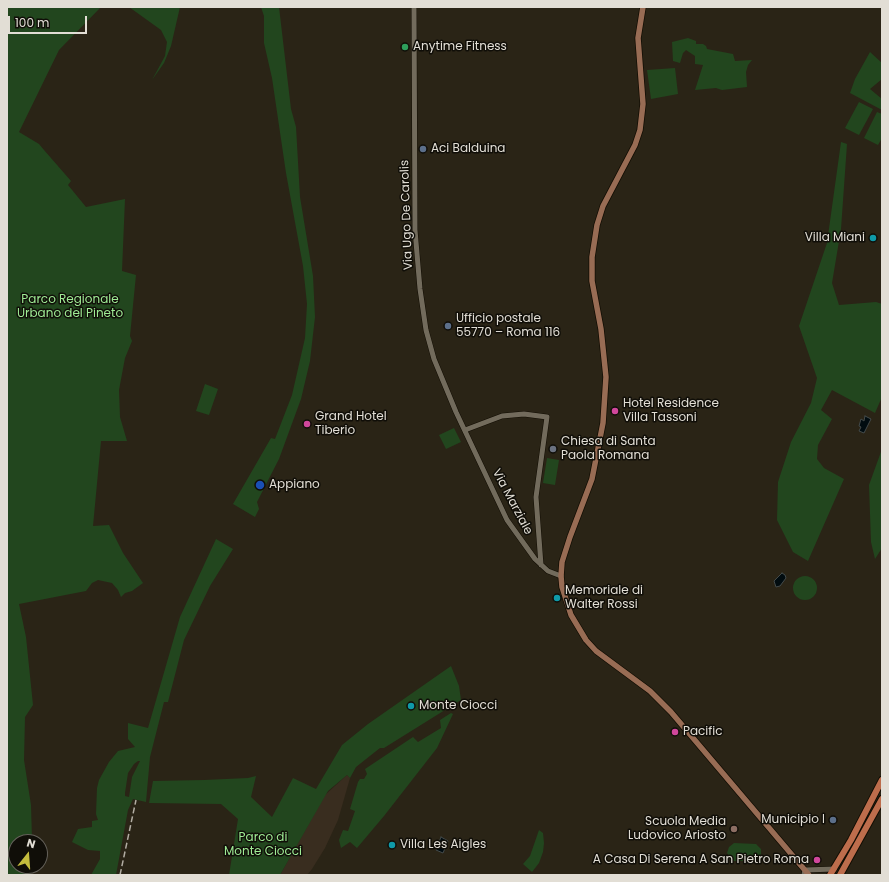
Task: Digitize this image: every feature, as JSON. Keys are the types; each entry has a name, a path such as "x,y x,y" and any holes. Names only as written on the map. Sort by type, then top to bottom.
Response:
{"main road":[{"path":"643,7 638,38 643,104 640,130 635,145 603,206 597,225 592,257 592,281 601,329 606,377 602,432 592,479 568,544 561,576 567,608 575,625 596,651 647,688 672,712 806,873"},
{"path":"830,875 882,780"},
{"path":"840,875 882,800"}],"street":[{"name":"Via Ugo De Carolis","path":"414,7 415,230 420,289 426,330 434,359 458,417 465,430"},
{"path":"465,430 502,416 524,414 547,417 536,496 541,565"},
{"name":"Via Marziale","path":"465,430 508,520 529,552 550,572 561,576"},
{"path":"806,873 834,869"}],"shaded area":[{"path":"865,416 871,419 864,433 859,431 861,427 859,426 861,419 864,421"},
{"path":"782,573 786,578 780,586 776,587 774,581"},
{"path":"347,775 350,778 338,820 325,848 312,869 307,875 280,875 325,795"},
{"path":"441,837 448,841 443,853 436,850"}],"green space":[{"name":"Parco Regionale Urbano del Pineto","path":"7,7 101,7 59,50 19,132 39,144 71,181 68,185 86,207 125,199 122,271 136,275 130,336 132,341 125,358 119,390 120,417 127,441 101,441 93,526 109,525 123,553 143,583 132,591 125,593 121,597 118,590 112,583 98,580 92,583 86,591 19,604 26,637 33,705 25,717 24,760 31,805 32,834 8,834 8,874 31,875 7,875"},
{"path":"129,7 180,7 171,46 164,63 152,80 165,56 167,42 161,30"},
{"path":"261,7 279,7 291,109 296,127 300,197 313,276 315,317 310,361 301,399 279,459 257,502 259,509 255,517 233,504 271,438 275,439 292,395 305,338 307,304 303,266 286,173 272,78 264,43 264,16"},
{"path":"688,38 696,41 696,44 703,44 707,49 733,54 735,61 752,60 748,65 746,72 747,87 722,90 716,88 695,90 703,65 695,64 695,56 686,50 683,53 680,63 673,61 672,42"},
{"path":"870,52 882,63 882,79 870,89 882,99 882,110 850,93 855,79"},
{"path":"675,68 678,94 651,99 647,70"},
{"path":"859,102 873,109 859,135 845,128"},
{"path":"877,112 882,114 882,138 878,145 864,138"},
{"path":"841,142 847,144 841,229 832,283 839,305 876,302 882,304 882,397 875,413 832,390 821,410 832,419 818,445 817,459 824,468 844,479 808,561 793,552 777,520 778,482 791,442 811,403 817,378 799,326 827,243"},
{"path":"205,384 218,389 209,415 196,411"},
{"path":"454,428 461,442 446,449 439,435"},
{"path":"882,449 882,548 875,559 871,542 869,485"},
{"path":"547,458 559,460 555,485 543,483"},
{"path":"216,539 233,549 210,586 184,640 168,702 164,702 150,757 146,802 133,799 128,810 116,875 91,875 100,859 100,851 88,850 72,842 78,829 92,827 92,821 98,820 96,814 97,788 99,780 109,762 118,751 135,747 128,739 128,723 148,728 180,617","holes":["140,761 132,777 129,797 125,796 128,773 134,764"]},
{"path":"805,576 810,577 816,583 816,593 810,599 805,600 800,599 794,593 793,588 794,583 800,577"},
{"name":"Parco di Monte Ciocci","path":"451,666 459,686 461,700 384,748 380,748 356,767 350,778 347,775 328,791 280,875 229,875 238,819 221,804 149,803 153,781 248,778 256,776 251,797 272,817 293,778 316,789 342,745 368,724"},
{"path":"451,713 453,714 437,748 384,816 357,848 350,842 341,848 339,840 343,830 348,831 355,811 350,809 358,782 360,779 364,779 367,774 365,769 413,737 418,742 441,728 440,720"},
{"path":"539,830 543,833 543,852 539,863 532,872 523,864 530,856"},
{"path":"734,843 756,844 761,849 761,855 754,861 733,861 727,853 729,847"}],"railway":[{"path":"120,875 136,800"}],"place":[{"name":"Anytime Fitness","path":"405,47"},
{"name":"Aci Balduina","path":"423,149"},
{"name":"Villa Miani","path":"873,238"},
{"name":"Ufficio postale 55770 – Roma 116","path":"448,326"},
{"name":"Hotel Residence Villa Tassoni","path":"615,411"},
{"name":"Grand Hotel Tiberio","path":"307,424"},
{"name":"Chiesa di Santa Paola Romana","path":"553,449"},
{"name":"Appiano","path":"260,485"},
{"name":"Memoriale di Walter Rossi","path":"557,598"},
{"name":"Monte Ciocci","path":"411,706"},
{"name":"Pacific","path":"675,732"},
{"name":"Municipio I","path":"833,820"},
{"name":"Scuola Media Ludovico Ariosto","path":"734,829"},
{"name":"Villa Les Aigles","path":"392,845"},
{"name":"A Casa Di Serena A San Pietro Roma","path":"817,860"}]}
